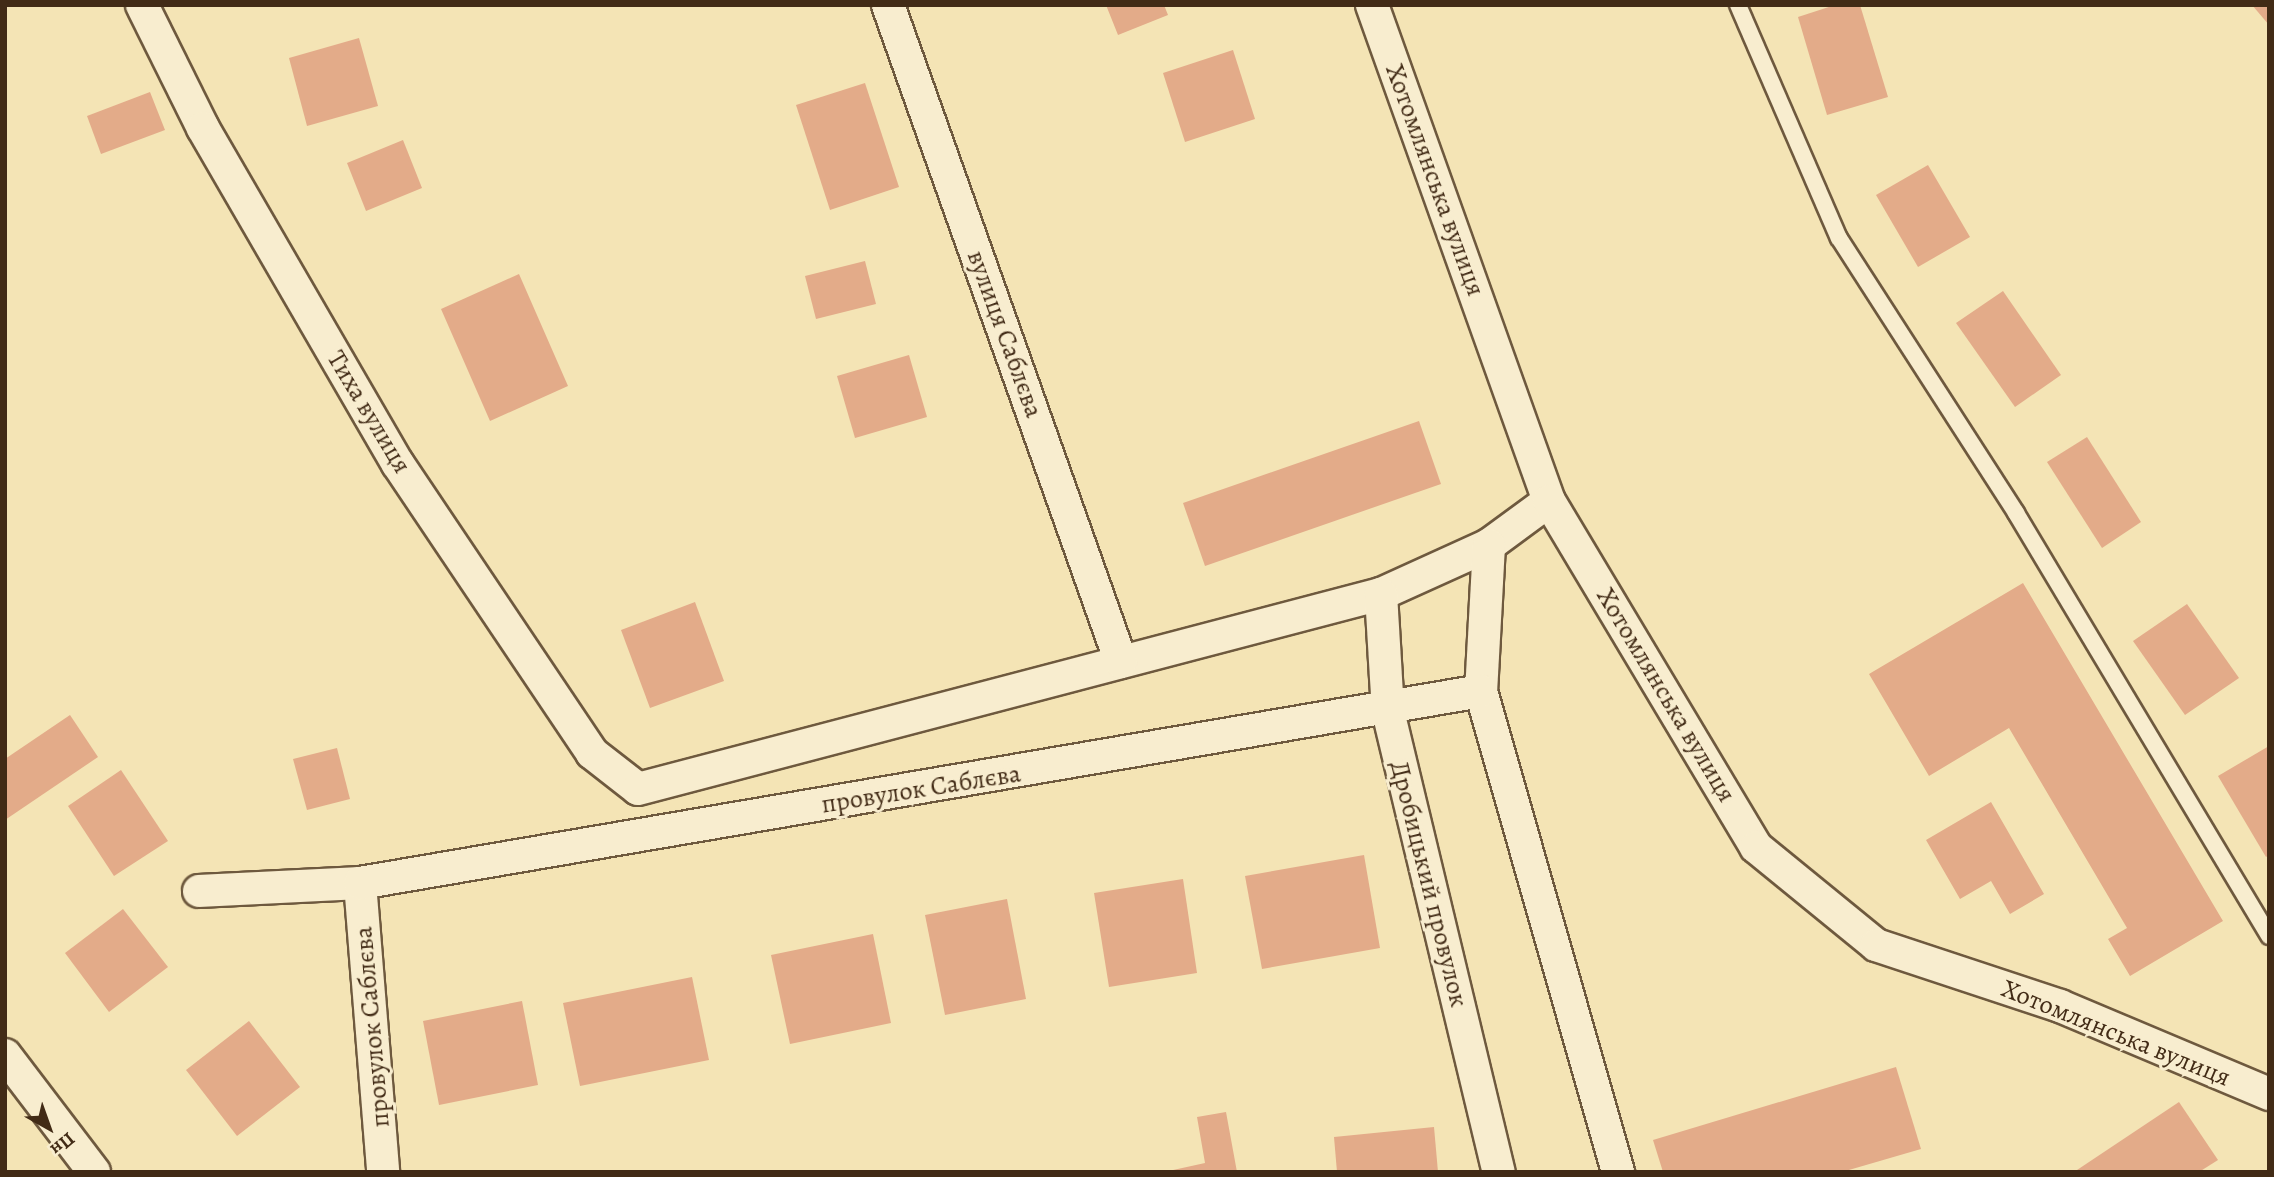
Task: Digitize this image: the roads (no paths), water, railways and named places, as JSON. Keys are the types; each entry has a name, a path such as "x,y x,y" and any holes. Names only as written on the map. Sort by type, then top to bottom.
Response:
{"street":[{"name":"Тиха вулиця","path":"142,5 203,128 398,464 592,753 638,789 1121,662"},
{"name":"вулиця Саблєва","path":"888,5 1121,662"},
{"name":"Хотомлянська вулиця","path":"1372,5 1549,501 1766,856 1877,945 2060,1006 2269,1094"},
{"path":"1121,662 1381,594 1489,545 1549,501"},
{"path":"1489,545 1481,691 1618,1172"},
{"name":"Дробицький провулок","path":"1381,594 1388,711 1499,1172"},
{"name":"провулок Саблєва","path":"199,891 360,883 1388,711 1481,691"},
{"name":"провулок Саблєва","path":"360,883 383,1172"},
{"path":"5,1055 94,1172"}],"lane":[{"path":"1738,5 1839,238 2016,513 2269,936"}]}
